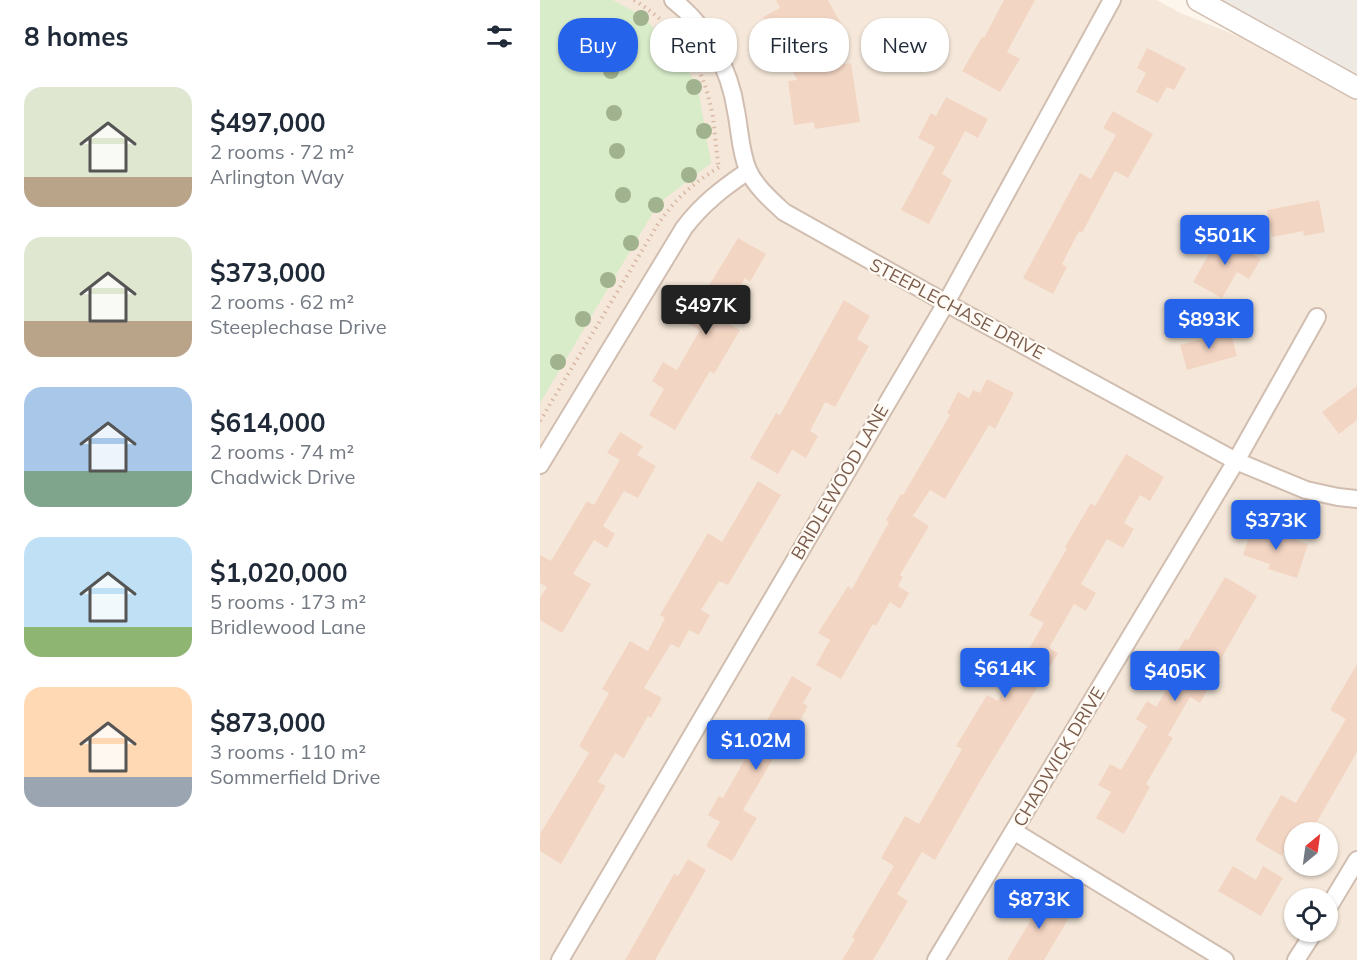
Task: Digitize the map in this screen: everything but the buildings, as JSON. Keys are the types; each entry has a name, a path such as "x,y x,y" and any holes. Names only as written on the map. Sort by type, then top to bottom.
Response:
{"street":[{"name":"STEEPLECHASE DRIVE","path":"673,0 684,8 708,36 724,67 736,107 742,147 742,175 784,212 946,303 1236,460 1306,490 1357,499"},
{"name":"BRIDLEWOOD LANE","path":"560,960 946,303 1112,0"},
{"path":"1198,0 1357,88"},
{"path":"540,465 684,228 696,212 716,193 742,175"},
{"name":"CHADWICK DRIVE","path":"936,960 1236,460 1317,317"},
{"path":"1014,832 1225,960"},
{"path":"1338,891 1357,860"},
{"path":"1296,960 1308,942"}],"path":[{"path":"634,0 672,28 690,51 706,89 719,167"},
{"path":"719,167 742,175"},
{"path":"540,421 542,414 658,224 675,201 694,184 719,167"}],"shaded area":[{"path":"540,0 1157,0 1178,12 1248,40 1357,101 1357,960 540,960"},
{"path":"1222,0 1357,0 1357,75"}],"green space":[{"path":"540,0 613,0 640,15 650,24 650,72 689,72 698,88 711,163 658,204 540,403"}]}
